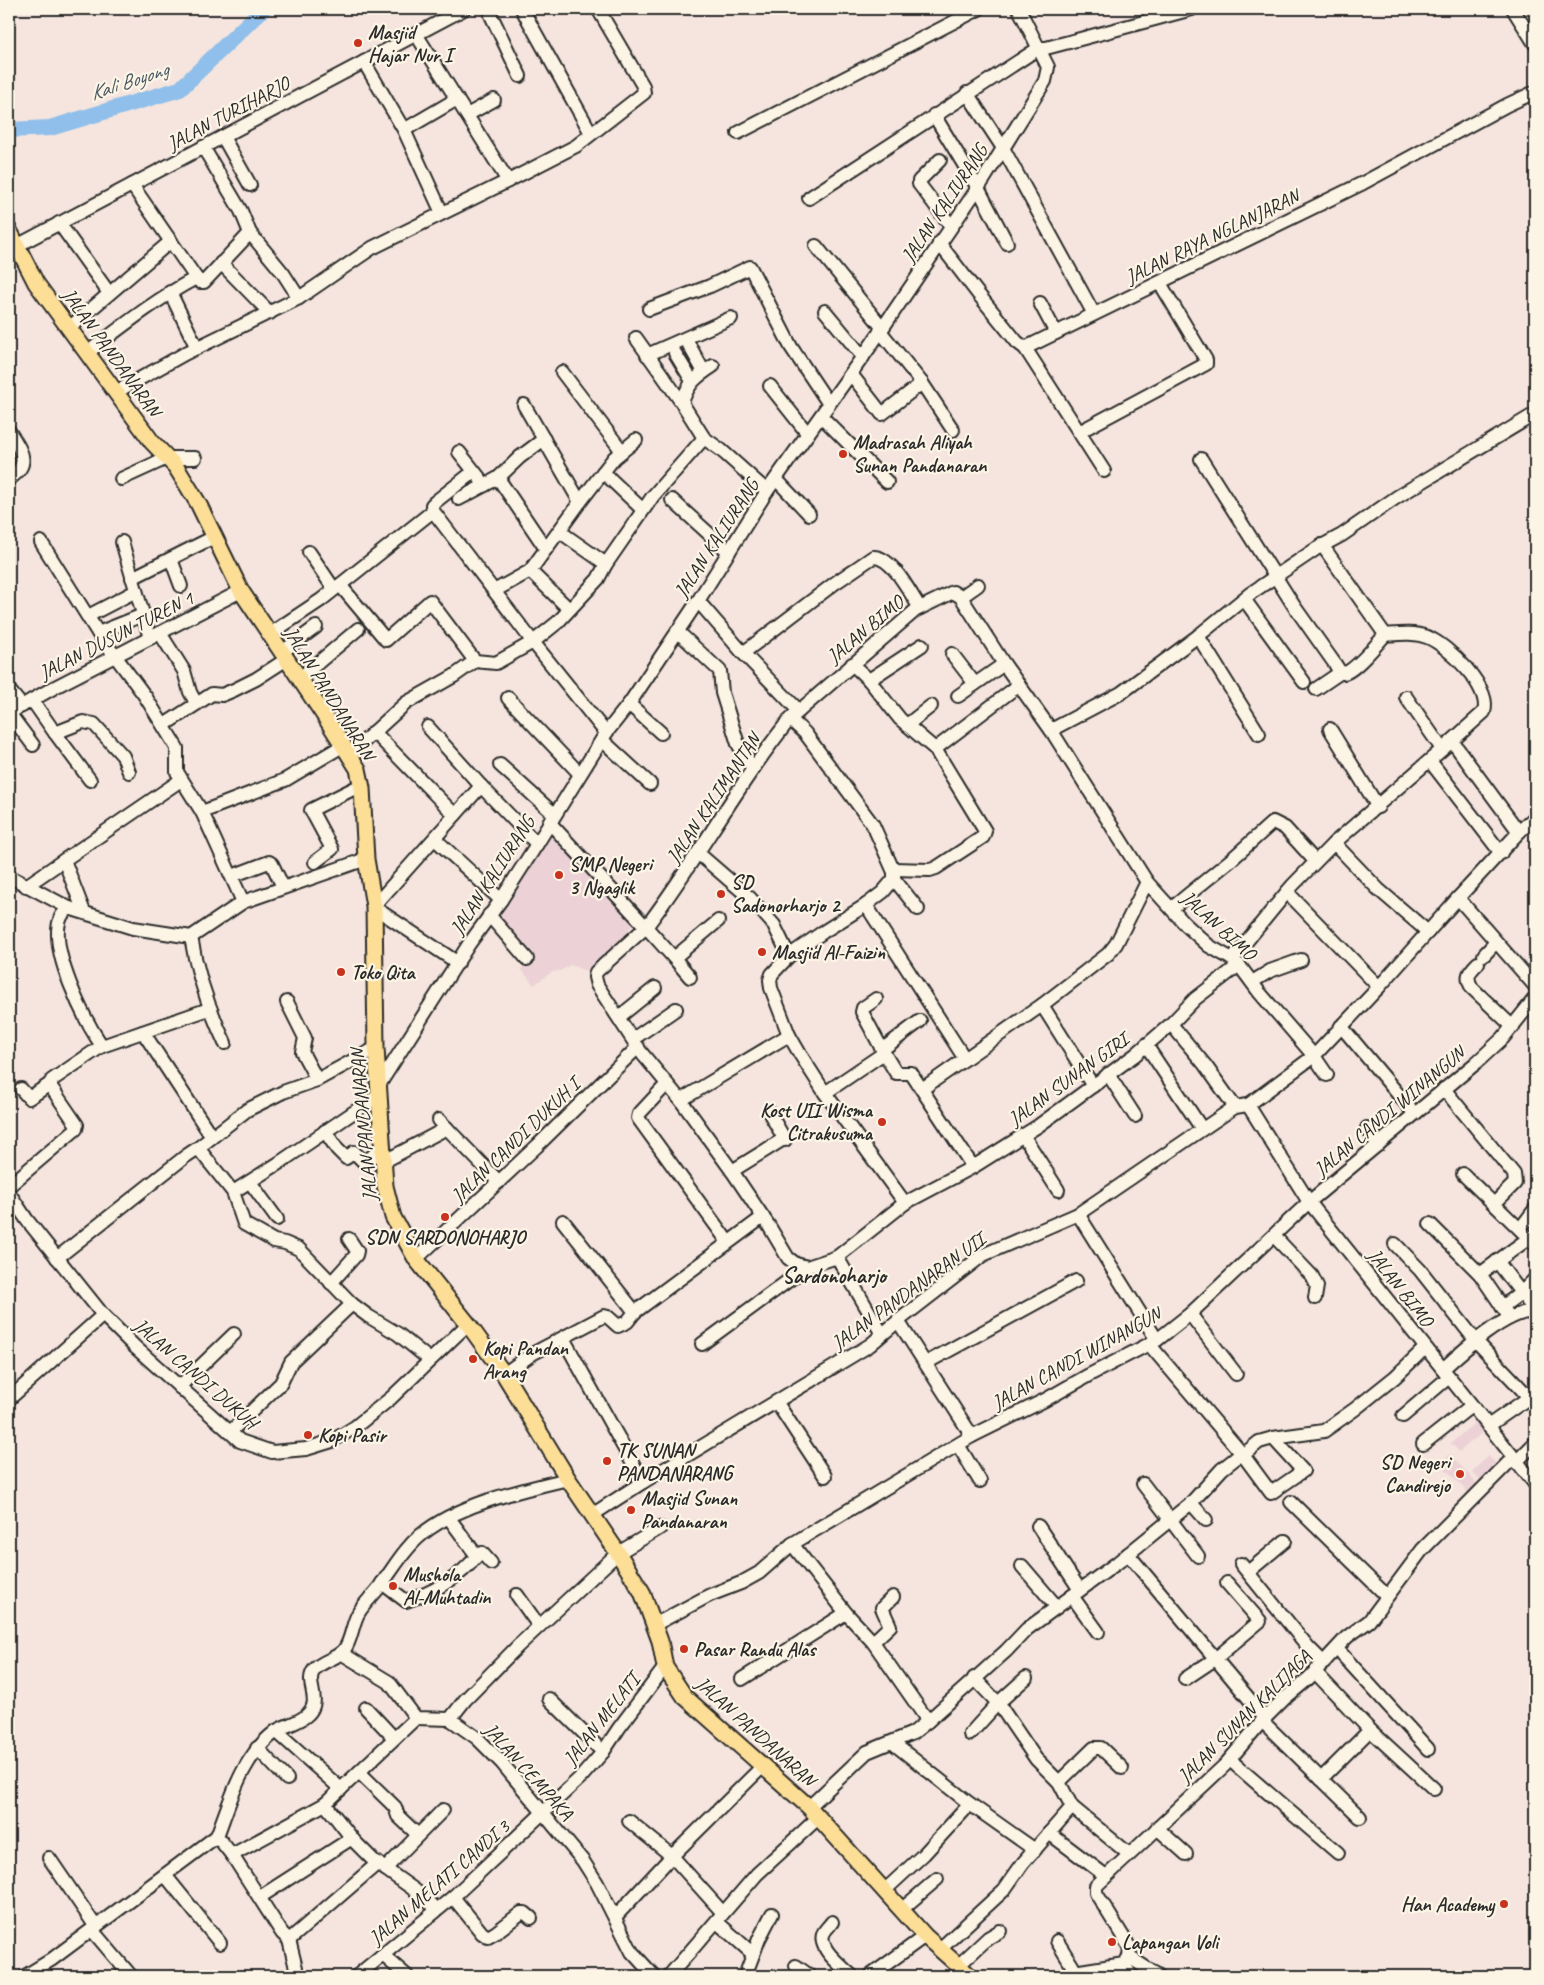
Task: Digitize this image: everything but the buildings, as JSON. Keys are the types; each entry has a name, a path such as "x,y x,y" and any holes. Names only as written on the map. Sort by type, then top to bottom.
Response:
{"main road":[{"name":"JALAN PANDANARAN","path":"9,230 13,248 36,283 152,442 176,467 198,503 241,591 300,678 358,769 361,785 366,860 377,909 376,1048 385,1186 393,1217 416,1259 468,1324 504,1374 568,1479 642,1592 654,1625 665,1667 685,1697 814,1812 925,1936 970,1976"}],"street":[{"name":"JALAN TURIHARJO","path":"13,248 464,9"},
{"path":"490,9 491,15 520,76"},
{"path":"522,9 591,133"},
{"path":"116,392 197,348 299,298 372,248 576,146 644,92 643,86 598,9"},
{"path":"738,133 979,9"},
{"name":"JALAN KALIURANG","path":"379,1090 458,963 501,900 604,737 629,704 698,601 767,491 863,357 978,188 1045,81 1048,67 1019,9"},
{"path":"808,198 1039,48 1084,38 1186,9"},
{"path":"1513,9 1532,30 1535,44"},
{"path":"416,34 508,181"},
{"path":"364,62 404,130 442,213"},
{"name":"JALAN RAYA NGLANJARAN","path":"1024,348 1363,182 1535,92"},
{"path":"967,93 1003,148 1094,314"},
{"path":"404,130 457,99"},
{"path":"467,115 494,100"},
{"path":"934,115 978,188 1007,243"},
{"path":"222,137 250,185"},
{"path":"203,147 241,211 250,234 282,273 299,298"},
{"path":"940,160 919,181 951,226"},
{"path":"132,185 200,282 204,282 250,234"},
{"path":"59,223 109,293"},
{"path":"69,328 170,241"},
{"path":"939,243 1017,342 1024,348 1104,471"},
{"path":"816,246 922,383 953,430"},
{"path":"222,263 270,313"},
{"path":"649,308 710,286 750,267 791,347 829,404"},
{"path":"87,353 154,301 196,278"},
{"path":"1079,432 1206,364 1206,360 1160,283"},
{"path":"170,292 197,348"},
{"path":"1040,303 1056,333"},
{"path":"825,311 863,357"},
{"path":"647,355 731,318"},
{"path":"636,338 704,438 721,450 767,491"},
{"path":"682,403 692,381 709,369 689,345"},
{"path":"674,353 692,381"},
{"path":"562,372 622,451"},
{"path":"850,374 882,414 922,383"},
{"path":"770,386 808,434"},
{"path":"524,405 580,502"},
{"path":"1052,730 1121,693 1244,599 1322,545 1342,535 1397,497 1535,414"},
{"path":"821,416 887,482"},
{"path":"9,431 22,454 23,461 19,470 9,479"},
{"path":"202,812 285,780 346,750 374,732 406,703 475,662 496,663 533,642 558,622 598,579 606,564 653,496 704,438"},
{"path":"459,499 498,478 544,439"},
{"path":"494,591 530,571 603,472 622,451 636,440"},
{"path":"459,452 485,485"},
{"path":"121,479 167,458 195,458"},
{"path":"1201,459 1294,606 1340,672"},
{"path":"603,472 643,510"},
{"path":"468,476 432,505 433,511 604,737 650,784"},
{"path":"498,478 546,549"},
{"path":"776,479 809,514"},
{"path":"672,500 729,552"},
{"path":"270,634 321,600 433,511"},
{"path":"559,531 606,564"},
{"path":"132,578 214,537"},
{"path":"41,542 98,633 116,656 178,748 177,772 202,812 243,902"},
{"path":"122,542 143,615 155,635 184,671 190,692 196,703"},
{"path":"1316,689 1340,672 1349,672 1384,635 1322,545"},
{"path":"309,552 337,587 386,640 430,601 475,662"},
{"path":"742,653 834,583 873,557 884,559 892,566 920,608"},
{"path":"171,559 181,586"},
{"path":"530,571 569,609"},
{"path":"961,597 978,585"},
{"path":"88,616 136,591"},
{"name":"JALAN DUSUN TUREN 1","path":"9,713 241,591"},
{"name":"JALAN BIMO","path":"794,715 900,622 920,608 953,592 961,597 1004,664 1052,730 1148,882 1185,924 1210,946 1236,962 1314,1056 1327,1075"},
{"path":"1244,599 1304,682"},
{"path":"698,601 794,715 805,733 873,825 894,874 918,909"},
{"path":"98,633 143,615"},
{"path":"164,725 212,694 222,695 256,679 316,626"},
{"path":"300,678 358,629"},
{"path":"678,631 720,671 722,693 738,744 753,769"},
{"name":"JALAN SUNAN GIRI","path":"837,1257 905,1203 974,1166 1024,1135 1093,1086 1171,1024 1195,999 1236,962 1287,892 1334,843 1484,712 1486,706 1485,699 1476,682 1460,662 1439,643 1414,633 1384,635"},
{"path":"1198,636 1259,734"},
{"path":"869,680 922,645"},
{"path":"952,654 975,684"},
{"path":"852,664 869,680 907,725 935,748 981,823 985,834 936,868 894,874"},
{"path":"958,696 1004,664"},
{"path":"935,748 1019,685"},
{"path":"9,690 27,703 55,733 90,780"},
{"path":"1406,697 1519,832"},
{"path":"508,698 580,774"},
{"path":"629,704 661,733"},
{"path":"907,725 931,706"},
{"path":"9,713 33,745"},
{"name":"JALAN KALIMANTAN","path":"619,1017 597,985 596,972 646,927 698,853 753,769 794,715"},
{"path":"55,733 83,722 94,724 123,756 129,772"},
{"path":"428,727 537,844"},
{"path":"1330,729 1378,806"},
{"path":"374,732 454,815"},
{"path":"1430,761 1501,853"},
{"path":"500,765 552,818 690,977"},
{"path":"26,886 181,780"},
{"path":"315,862 332,849 311,810 361,785"},
{"path":"458,963 377,909 454,815 481,786"},
{"path":"1248,1105 1314,1056 1535,816"},
{"path":"1172,908 1232,859 1272,822 1285,828 1315,862"},
{"path":"435,839 501,900"},
{"path":"1334,843 1378,889 1428,932"},
{"path":"698,853 750,898 774,925 789,956"},
{"path":"64,860 84,912"},
{"path":"9,876 69,908 133,928 191,937 203,927 243,902 366,860"},
{"path":"232,876 270,862 283,888"},
{"path":"894,874 883,892 789,956 772,974 770,980 771,988 789,1035 826,1093 905,1203"},
{"path":"922,1089 1042,1005 1113,950 1148,882"},
{"path":"1287,892 1379,987"},
{"path":"1458,898 1535,986"},
{"path":"866,905 965,1059"},
{"path":"69,908 61,917 58,934 60,954 72,988 102,1046"},
{"path":"489,915 527,960"},
{"path":"674,958 718,921"},
{"path":"191,937 195,962 209,1009 225,1043"},
{"path":"1496,942 1469,972 1468,982 1513,1027"},
{"path":"1252,982 1270,972 1301,960"},
{"path":"655,988 619,1017 635,1043 681,1100 732,1171 788,1258 796,1264 806,1266"},
{"name":"JALAN CANDI WINANGUN","path":"654,1625 710,1595 741,1583 759,1573 792,1544 972,1436 1045,1400 1153,1342 1190,1314 1309,1202 1490,1050 1513,1027 1535,998"},
{"path":"876,999 863,1008 862,1012 894,1071 896,1073 911,1073 974,1166"},
{"path":"288,1002 305,1038 302,1052 317,1080"},
{"path":"1042,1005 1093,1086"},
{"path":"21,1089 29,1098 102,1046 209,1009"},
{"name":"JALAN CANDI DUKUH I","path":"416,1259 499,1182 635,1043 676,1009"},
{"path":"826,1093 920,1022"},
{"path":"1171,1024 1205,1065 1235,1108"},
{"path":"1341,1026 1414,1113"},
{"path":"143,1032 212,1137"},
{"path":"681,1100 789,1035"},
{"path":"1146,1045 1202,1129"},
{"path":"57,1258 247,1110 283,1092 317,1080 376,1048"},
{"path":"1108,1074 1135,1116"},
{"path":"9,1186 76,1129 76,1125 50,1084"},
{"path":"667,1084 647,1105 638,1118 728,1242"},
{"path":"1444,1089 1515,1178 1515,1183 1494,1204"},
{"path":"233,1192 325,1131 379,1090"},
{"name":"JALAN BIMO","path":"1248,1105 1309,1202 1535,1484"},
{"name":"JALAN PANDANARAN UII","path":"592,1515 643,1482 870,1345 983,1255 1078,1214 1202,1129 1235,1108 1248,1105"},
{"path":"732,1171 782,1140 785,1140 769,1112"},
{"path":"325,1131 346,1158 354,1152 365,1163 443,1124 499,1182"},
{"path":"1367,1128 1378,1145"},
{"path":"1024,1135 1058,1190"},
{"path":"198,1148 233,1192 244,1224 274,1241 299,1249 352,1304 398,1334 430,1360"},
{"path":"1463,1174 1528,1237"},
{"path":"250,1182 277,1219"},
{"name":"JALAN CANDI DUKUH","path":"9,1193 27,1220 103,1315 135,1347 240,1441 272,1452 298,1451 332,1441 355,1427 391,1398 468,1324"},
{"path":"1480,1274 1528,1237 1535,1209"},
{"path":"1078,1214 1153,1342 1271,1493 1303,1471 1273,1438"},
{"path":"504,1374 532,1354 604,1316 608,1317 618,1326 623,1324 635,1312 763,1217"},
{"path":"562,1221 635,1312"},
{"path":"1430,1224 1480,1274 1510,1318"},
{"path":"1274,1236 1312,1276 1317,1286 1314,1298"},
{"path":"330,1283 356,1255 357,1251 350,1239"},
{"path":"1395,1244 1420,1270 1476,1341 1528,1396 1524,1401 1488,1426"},
{"path":"702,1344 806,1266 837,1257 882,1334"},
{"path":"1497,1261 1535,1312"},
{"path":"1502,1307 1521,1293 1535,1279"},
{"path":"926,1363 1076,1281"},
{"path":"230,1432 281,1383 291,1362 352,1304"},
{"path":"1403,1416 1476,1341 1510,1318 1527,1311 1535,1312"},
{"path":"1190,1314 1236,1374"},
{"path":"9,1399 103,1315"},
{"path":"898,1321 972,1436"},
{"path":"179,1387 234,1334"},
{"path":"563,1338 643,1482"},
{"path":"669,1976 757,1874 867,1752 913,1734 1028,1629 1128,1554 1191,1503 1222,1469 1236,1458 1243,1455 1259,1442 1273,1438 1324,1431 1395,1377 1425,1348"},
{"path":"777,1402 825,1476"},
{"path":"1423,1444 1471,1406"},
{"name":"JALAN SUNAN KALIJAGA","path":"1126,1960 1130,1948 1096,1893 1096,1886 1232,1757 1263,1720 1320,1667 1347,1637 1368,1620 1422,1550 1535,1443"},
{"path":"958,1445 980,1481"},
{"path":"25,1976 94,1928 217,1836 238,1780 257,1748 276,1731 308,1716 315,1700 310,1678 315,1669 341,1654 345,1649 357,1614 420,1535 449,1518 493,1498 568,1479"},
{"path":"1143,1484 1198,1556"},
{"path":"1291,1502 1387,1596"},
{"path":"1191,1503 1206,1520"},
{"path":"449,1518 477,1556"},
{"path":"1038,1526 1098,1632"},
{"path":"232,1855 324,1804 416,1718 450,1719 466,1700 540,1626 618,1553 660,1528"},
{"path":"1285,1541 1244,1568 1309,1648 1320,1667 1370,1730 1434,1789"},
{"path":"792,1544 846,1613 873,1642 928,1721"},
{"path":"382,1584 406,1601 422,1596 456,1576 482,1553 491,1563"},
{"path":"1128,1554 1263,1720 1360,1817"},
{"path":"1022,1566 1057,1607"},
{"path":"1185,1679 1215,1659 1260,1621 1227,1583"},
{"path":"517,1595 540,1626"},
{"path":"873,1642 890,1626 882,1608 893,1597"},
{"path":"742,1679 846,1613"},
{"path":"1337,1649 1428,1749"},
{"path":"341,1654 388,1682 416,1718"},
{"name":"JALAN MELATI","path":"544,1814 603,1752 665,1667"},
{"path":"974,1678 998,1703 1036,1759 1059,1782 1072,1807 1129,1854"},
{"path":"970,1734 998,1703 1026,1678"},
{"path":"549,1699 603,1752"},
{"path":"366,1708 394,1738"},
{"name":"JALAN CEMPAKA","path":"450,1719 477,1738 495,1756 583,1861 597,1883 632,1952 654,1976"},
{"path":"1321,1779 1370,1730"},
{"path":"276,1731 340,1789"},
{"path":"893,1743 970,1804 1034,1850"},
{"path":"1059,1782 1097,1747 1122,1768"},
{"path":"257,1748 287,1779"},
{"path":"1232,1757 1275,1792"},
{"path":"1232,1757 1338,1852"},
{"path":"615,1917 672,1856 763,1766"},
{"path":"359,1772 395,1807 398,1816 418,1835"},
{"path":"324,1804 352,1838 382,1866 416,1891 436,1909"},
{"path":"884,1891 924,1854 970,1804"},
{"path":"940,1949 1004,1890 1034,1850 1072,1807"},
{"path":"289,1940 382,1866 418,1835 443,1810"},
{"name":"JALAN MELATI CANDI 3","path":"357,1976 384,1956 436,1909 453,1897 544,1814"},
{"path":"629,1821 672,1856 720,1918 753,1954"},
{"path":"1157,1828 1186,1854"},
{"path":"1050,1833 1106,1876"},
{"path":"217,1836 232,1855 282,1933 289,1940 298,1976"},
{"path":"260,1897 352,1838"},
{"path":"48,1858 94,1928 131,1976"},
{"path":"165,1875 220,1943"},
{"path":"901,1910 937,1879"},
{"path":"453,1897 482,1934 488,1937 521,1913 525,1913 531,1918"},
{"path":"745,1976 772,1914"},
{"path":"832,1922 824,1932 822,1942 827,1950 852,1976"},
{"path":"959,1965 988,1938 1000,1931"},
{"path":"872,1975 925,1936"},
{"path":"1057,1941 1071,1974 1126,1960 1159,1976"},
{"path":"384,1956 407,1976"},
{"path":"1126,1960 1131,1976"},
{"path":"796,1966 810,1976"}],"shaded area":[{"name":"SMP Negeri 3 Ngaglik","path":"555,832 635,920 622,941 601,960 585,971 571,965 560,971 552,972 534,985 521,969 530,961 495,918"},
{"path":"1477,1421 1484,1431 1459,1452 1451,1443"},
{"name":"SD Negeri Candirejo","path":"1450,1454 1479,1486 1470,1495 1440,1463"},
{"path":"1488,1456 1499,1466 1482,1482 1472,1472"}],"waterway":[{"name":"Kali Boyong","path":"9,130 50,128 180,89 263,9"}],"place":[{"name":"Masjid Hajar Nur I","path":"358,43"},
{"name":"Madrasah Aliyah Sunan Pandanaran","path":"843,454"},
{"name":"SMP Negeri 3 Ngaglik","path":"559,875"},
{"name":"SD Sadonorharjo 2","path":"721,894"},
{"name":"Masjid Al-Faizin","path":"762,952"},
{"name":"Toko Qita","path":"341,972"},
{"name":"Kost UII Wisma Citrakusuma","path":"882,1122"},
{"name":"SDN SARDONOHARJO","path":"445,1217"},
{"name":"Kopi Pandan Arang","path":"473,1359"},
{"name":"Kopi Pasir","path":"308,1435"},
{"name":"TK SUNAN PANDANARANG","path":"607,1461"},
{"name":"SD Negeri Candirejo","path":"1460,1474"},
{"name":"Masjid Sunan Pandanaran","path":"631,1510"},
{"name":"Mushola Al-Muhtadin","path":"393,1586"},
{"name":"Pasar Randu Alas","path":"684,1649"},
{"name":"Han Academy","path":"1504,1904"},
{"name":"Lapangan Voli","path":"1112,1942"}],"district":[{"name":"Sardonoharjo","path":"834,1275"}]}
